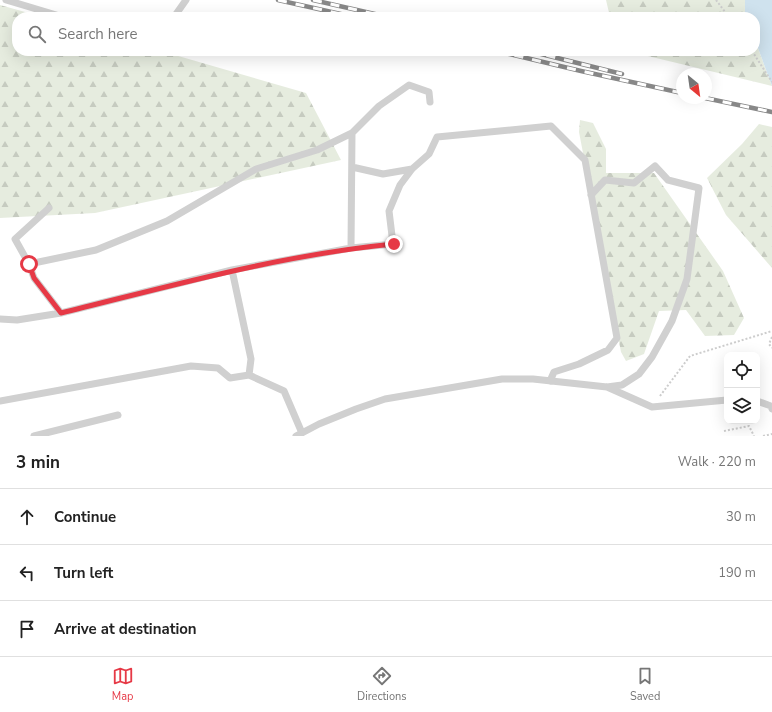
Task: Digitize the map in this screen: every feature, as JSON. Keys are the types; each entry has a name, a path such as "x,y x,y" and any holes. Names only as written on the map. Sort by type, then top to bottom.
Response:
{"lane":[{"path":"6,0 46,12"},
{"path":"178,12 186,0"},
{"path":"29,264 96,250 167,221 256,169 317,150 352,133 379,106 409,85 429,92 430,102"},
{"path":"0,319 17,320 61,313 232,270 351,248 394,244 389,210 400,185 412,169 429,154 437,137 551,126 585,160 617,338 608,350 579,364 554,372 550,381"},
{"path":"351,248 352,133"},
{"path":"0,401 191,366 218,368 230,378 249,374 284,391 299,435 356,409 385,400 502,379 533,379 607,387 622,385 639,374 652,357 672,321 687,279 699,188 668,180 654,166 634,183 605,180 591,195"},
{"path":"352,167 383,174 412,169"},
{"path":"49,208 15,239 29,264 34,278 61,313"},
{"path":"232,270 251,359 249,374"},
{"path":"607,387 652,407 724,400"},
{"path":"760,402 771,406 772,410"},
{"path":"34,436 118,415"}],"path":[{"path":"716,0 725,12"},
{"path":"755,56 772,82"},
{"path":"652,407 690,356 772,331"},
{"path":"772,337 769,344 772,348"},
{"path":"724,431 749,426 754,436"},
{"path":"763,436 772,434"}],"green space":[{"path":"606,0 745,0 745,12 609,12"},
{"path":"0,5 25,12 12,12 12,56 178,56 306,93 341,160 95,213 0,218"},
{"path":"760,54 772,86 712,72 712,68 697,68 648,56 760,56"},
{"path":"580,120 593,123 606,149 606,173 654,173 723,271 744,318 734,335 705,336 686,310 659,311 644,354 626,361 621,352 579,132"},
{"path":"759,124 772,127 772,268 726,215 707,178 742,144"}],"water":[{"path":"745,0 772,0 772,86 760,54 760,12 745,12"}],"railway":[{"path":"278,0 332,12"},
{"path":"313,0 366,12"},
{"path":"518,56 676,92"},
{"path":"549,56 622,74"},
{"path":"712,99 772,112"}],"route":[{"path":"29,264 34,278 61,313 232,270 351,248 394,244"}]}
